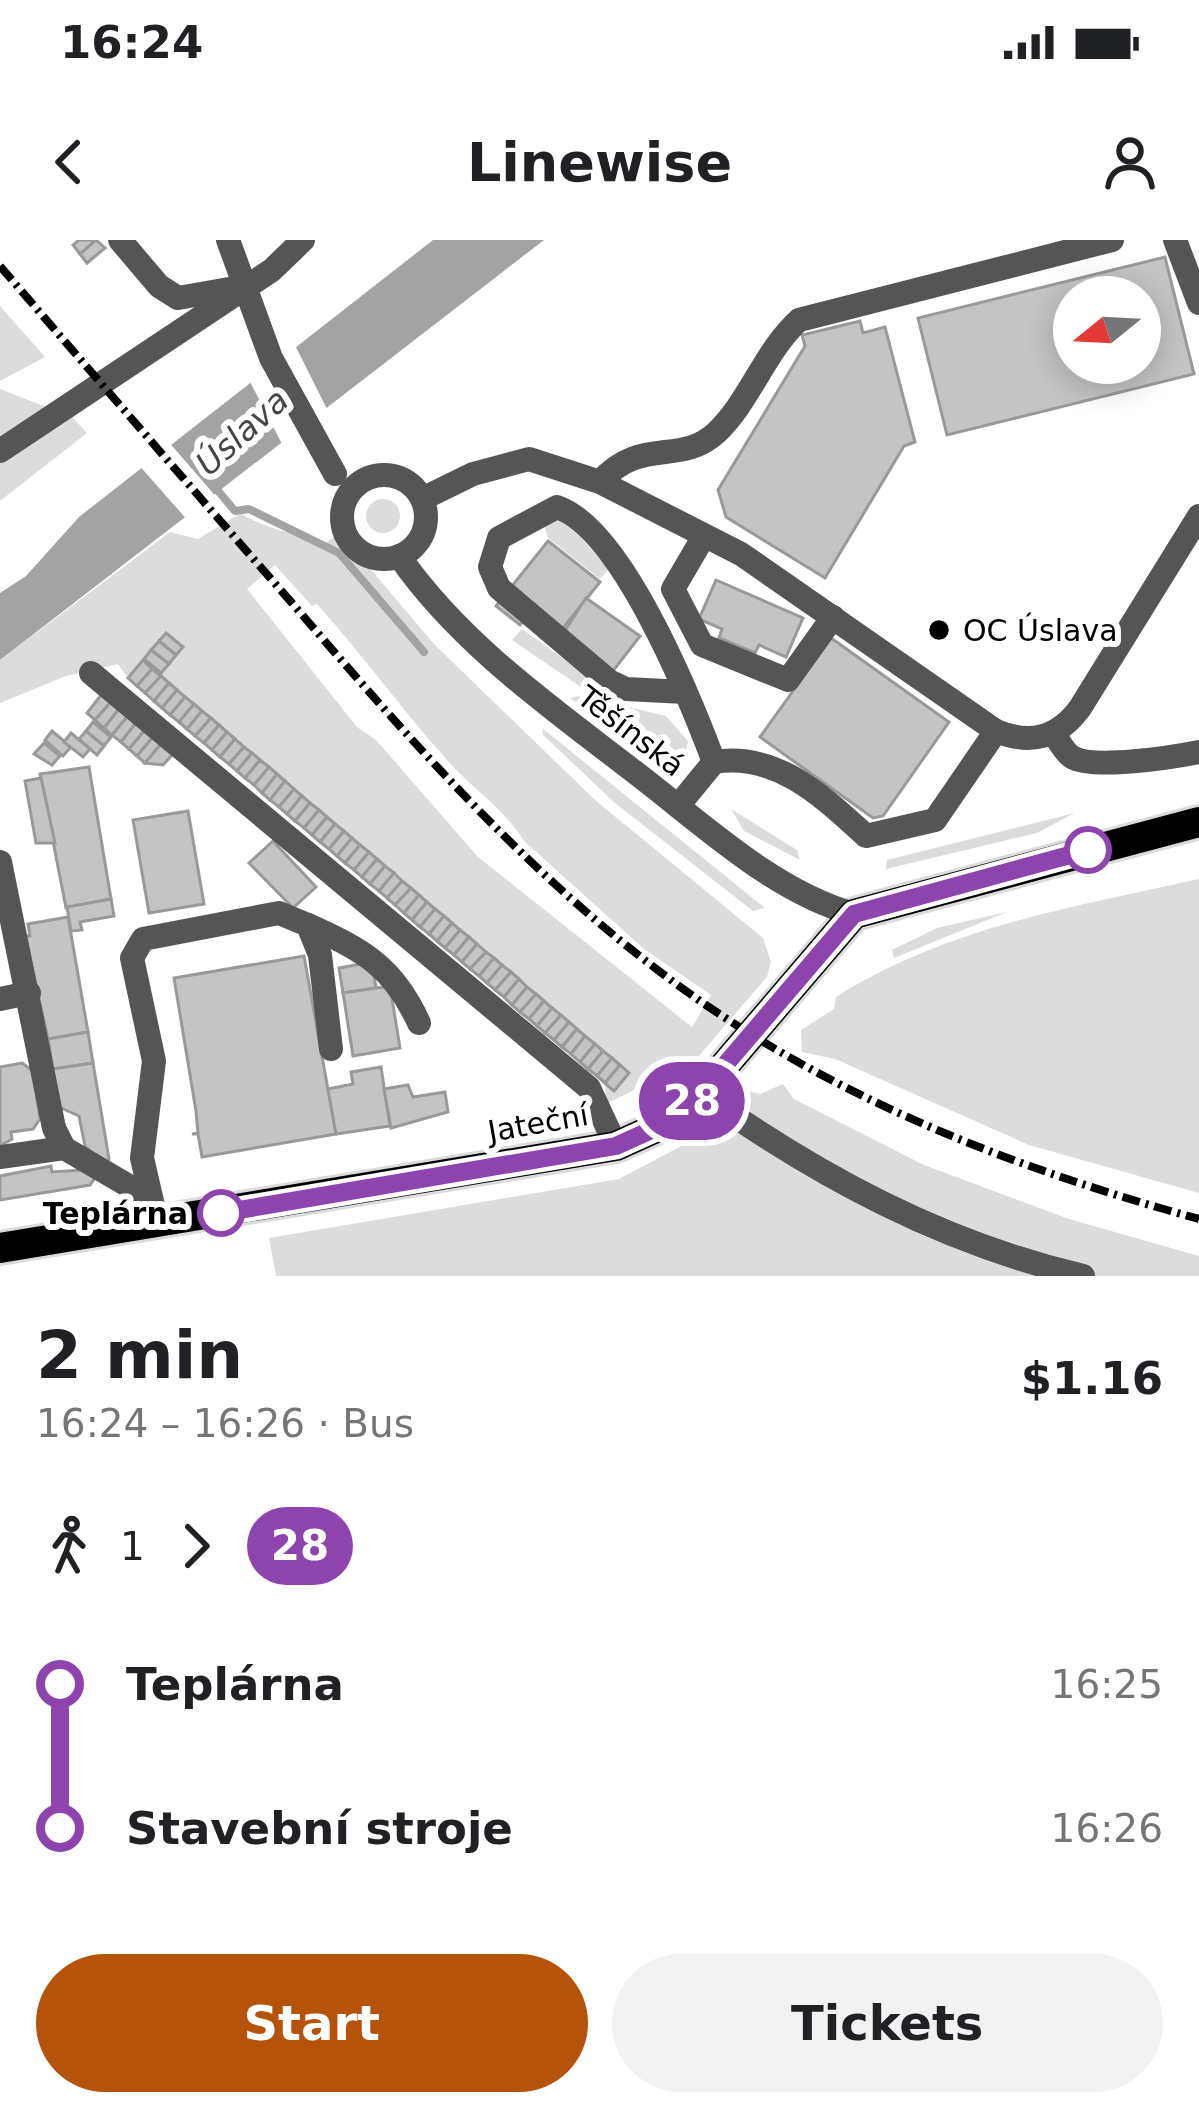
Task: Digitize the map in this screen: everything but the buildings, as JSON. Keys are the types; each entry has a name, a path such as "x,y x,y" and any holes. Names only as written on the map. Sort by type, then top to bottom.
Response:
{"main road":[{"path":"854,914 1199,822"},
{"name":"Jateční","path":"0,1248 154,1211 616,1146 669,1122 701,1093 854,914"}],"street":[{"path":"120,240 159,286 178,298 249,284"},
{"path":"228,240 271,358 342,484 342,519 351,543 373,557 399,556 411,549 425,526 422,499 393,476 342,484"},
{"path":"0,451 249,284 304,240"},
{"path":"599,482 617,462 643,452 687,449 715,434 782,336 799,320 1112,240"},
{"path":"1175,240 1199,303"},
{"path":"422,499 500,464 543,463 599,482 741,554 996,730 1032,740 1054,734 1081,708 1199,516"},
{"path":"543,463 548,508"},
{"path":"685,692 626,689 609,681 499,589 490,567 499,538 548,508 575,513 599,534 685,692 714,762"},
{"path":"704,536 673,589 702,645 788,680 833,617"},
{"name":"Těšínská","path":"399,556 446,614 497,662 678,806 803,896 854,914"},
{"path":"91,673 589,1088 616,1146"},
{"path":"678,806 714,762 749,758 814,789 866,836 876,836 935,820 996,730"},
{"path":"1054,734 1070,756 1086,762 1140,763 1199,752"},
{"path":"0,862 54,1128 64,1148 154,1211"},
{"path":"154,1211 142,1158 154,1060 133,958 143,939 279,913 384,968 403,988 419,1023"},
{"path":"308,926 320,955 331,1049"},
{"path":"0,999 28,993"},
{"path":"701,1093 762,1136 902,1215 1083,1276"},
{"path":"0,1157 64,1148"}],"shaded area":[{"path":"0,306 45,357 0,381"},
{"path":"0,389 72,417 87,433 0,501"},
{"path":"383,499 395,504 400,516 395,528 383,533 371,528 366,516 371,504"},
{"path":"241,513 321,546 340,533 434,644 595,800 763,938 771,962 767,977 685,1072 668,1073 606,1104 605,1083 614,1090 628,1072 143,661 128,678 118,664 66,676 0,703 0,660 170,532 198,539","holes":["275,565 312,606 317,604 431,742 524,841 644,949 711,995 692,1027 478,857 376,740 357,727 247,589"]},
{"path":"562,516 609,569 600,579 548,538 545,527"},
{"path":"522,629 633,708 666,716 688,741 685,758 512,640"},
{"path":"579,696 674,765 657,762 570,698"},
{"path":"542,728 765,908 753,911 615,803 543,735"},
{"path":"731,809 797,850 800,860 744,831"},
{"path":"1075,813 1037,833 886,869 887,860"},
{"path":"1199,879 1199,1193 1029,1145 835,1059 802,1052 801,1030 834,1009 836,997 922,953 1012,922"},
{"path":"1007,912 894,958 892,950 937,928"},
{"path":"783,1084 794,1099 924,1165 1069,1219 1199,1256 1199,1276 276,1276 269,1238 619,1179 687,1143 748,1091 760,1094"}],"water":[{"name":"Úslava","path":"433,240 544,240 0,660 0,593 26,576 79,517"}],"pier":[{"path":"293,341 329,413 284,448 247,376"},
{"path":"167,440 219,500 190,523 137,463"}],"waterway":[{"name":"Úslava","path":"219,492 235,511 249,509 339,553 424,652"}],"railway":[{"path":"0,266 430,759 526,858 630,949 745,1031 868,1099 1064,1178 1199,1219"}],"bus line":[{"name":"28","path":"221,1213 616,1146 647,1135 701,1093 854,914 1088,850"}],"place":[{"name":"OC Úslava","path":"939,630"},
{"name":"Teplárna","path":"221,1213"}]}
